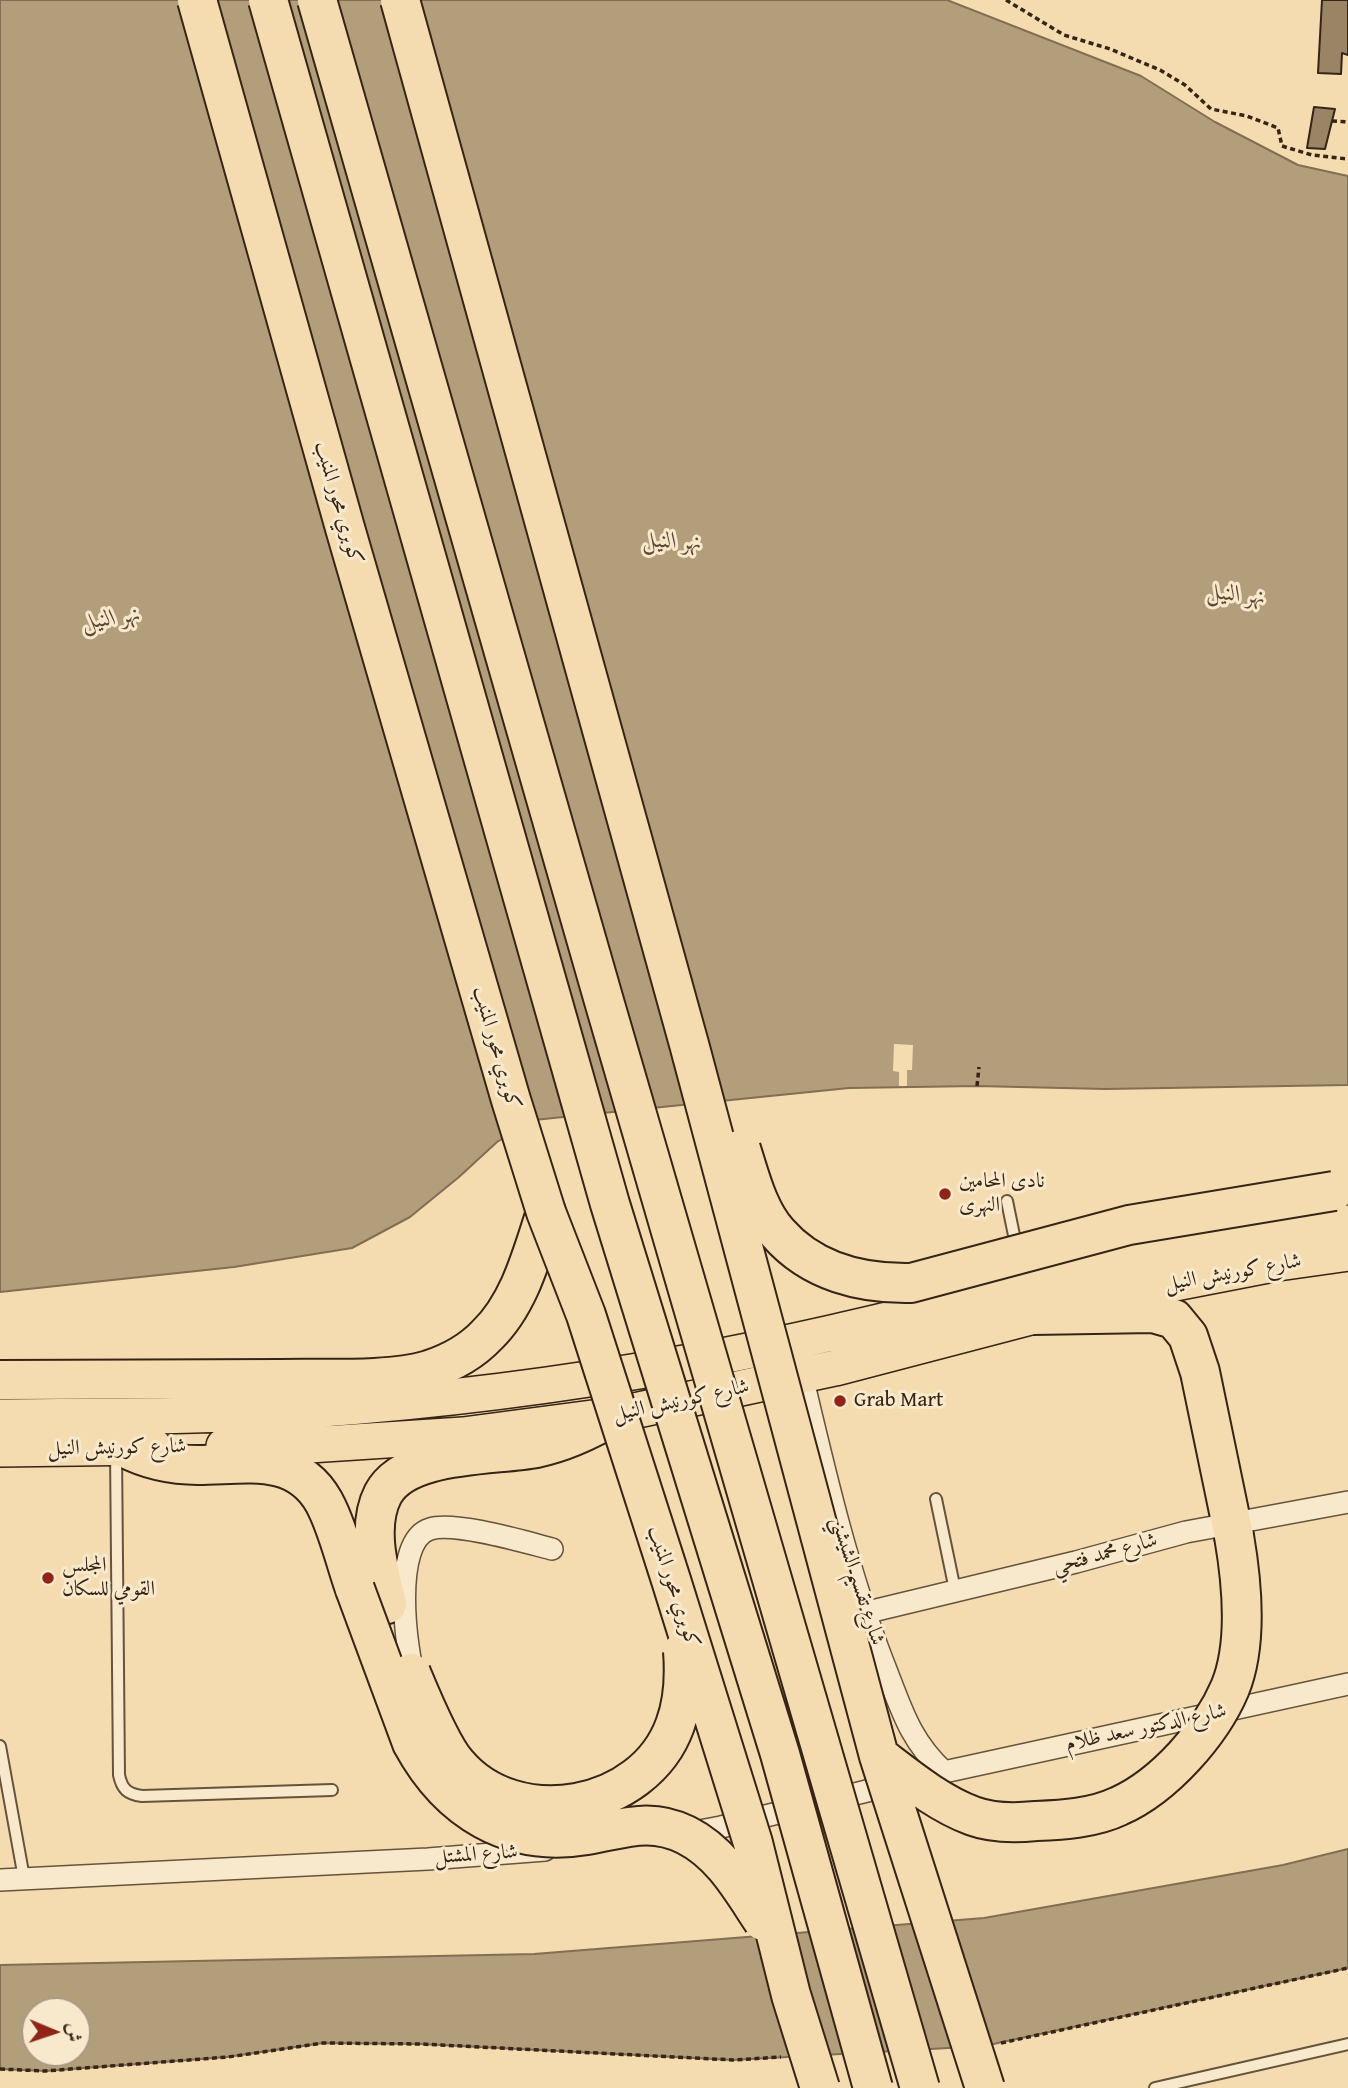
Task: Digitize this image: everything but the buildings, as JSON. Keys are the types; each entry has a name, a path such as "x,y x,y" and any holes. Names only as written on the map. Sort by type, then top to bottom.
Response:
{"highway":[{"name":"كوبري محور المنيب","path":"197,0 345,528 511,1100 546,1212 586,1315 671,1580 753,1843 777,1942 820,2088"},
{"path":"268,0 606,1191 780,1754 873,2088"},
{"path":"317,0 920,2088"},
{"path":"400,0 689,1044 879,1756 985,2088"},
{"path":"689,1044 709,1073 724,1104 763,1210 777,1233 824,1268 852,1279 881,1284 911,1283 1129,1225 1343,1201"},
{"name":"شارع كورنيش النيل","path":"0,1417 307,1410 425,1400 559,1384 692,1362 1228,1241 1343,1201"},
{"path":"0,1380 336,1378 393,1376 427,1371 460,1357 488,1335 509,1308 524,1276 546,1212"},
{"name":"شارع كورنيش النيل","path":"0,1449 309,1445 463,1435 615,1415 802,1376 1025,1285 1118,1294 1278,1263 1348,1253"},
{"path":"879,1756 942,1800 975,1817 1016,1823 1069,1819 1118,1807 1154,1784 1183,1757 1213,1721 1231,1687 1240,1646 1242,1606 1233,1530 1200,1372 1188,1336 1174,1319 1025,1285"},
{"path":"615,1415 591,1430 537,1448 430,1462 403,1472 383,1494 376,1522 377,1561 371,1596 412,1743 439,1785 457,1802 499,1827 547,1838 572,1838 642,1824 683,1833 718,1857 777,1942"},
{"path":"120,1448 159,1461 198,1465 271,1464 302,1477 325,1503 457,1764 485,1788 520,1803 557,1807 594,1801 627,1784 655,1759 674,1727 684,1691 683,1654 671,1580"}],"street":[{"name":"شارع تقسيم الشيشني","path":"802,1376 840,1535 864,1613 915,1740 944,1772"},
{"name":"شارع محمد فتحي","path":"864,1613 1076,1562 1186,1532 1233,1530 1348,1502"},
{"path":"546,1850 544,1826 539,1819 478,1792 452,1764 431,1732 409,1659 404,1622 405,1583 412,1546 421,1533 428,1529 474,1530 552,1549"},
{"name":"شارع الدكتور سعد ظلام","path":"944,1772 1348,1685"},
{"name":"شارع المشتل","path":"0,1880 428,1859 635,1843 721,1827 944,1772"}],"lane":[{"path":"1007,1201 1025,1285"},
{"path":"120,1448 119,1775 122,1787 130,1795 142,1796 332,1790"},
{"path":"936,1499 955,1590"},
{"path":"0,1746 24,1878"},
{"path":"1155,2088 1348,2044"}],"path":[{"path":"1006,0 1064,35 1110,49 1160,70 1185,85 1211,109 1247,116 1278,128 1282,146 1312,155 1348,159"},
{"path":"1332,121 1348,122"},
{"path":"977,1086 979,1067"},
{"path":"998,2043 1348,1968"},
{"path":"0,2069 46,2071 228,2057 323,2043 421,2044 733,2060 789,2057"}],"water":[{"name":"نهر النيل","path":"0,0 947,0 1141,76 1215,122 1298,165 1348,176 1348,1085 1105,1089 977,1086 849,1088 534,1120 497,1142 410,1217 352,1248 234,1267 0,1292"},
{"path":"1348,1849 1348,1968 984,2046 733,2060 421,2044 323,2043 227,2057 46,2071 0,2069 0,1965 534,1954 984,1918 1283,1865"}],"pier":[{"path":"894,1044 913,1045 912,1070 907,1070 907,1086 899,1086 899,1072 893,1071"}],"place":[{"name":"نادى المحامين النهرى","path":"945,1194"},
{"name":"Grab Mart","path":"840,1401"},
{"name":"المجلس القومي للسكان","path":"48,1578"}]}
